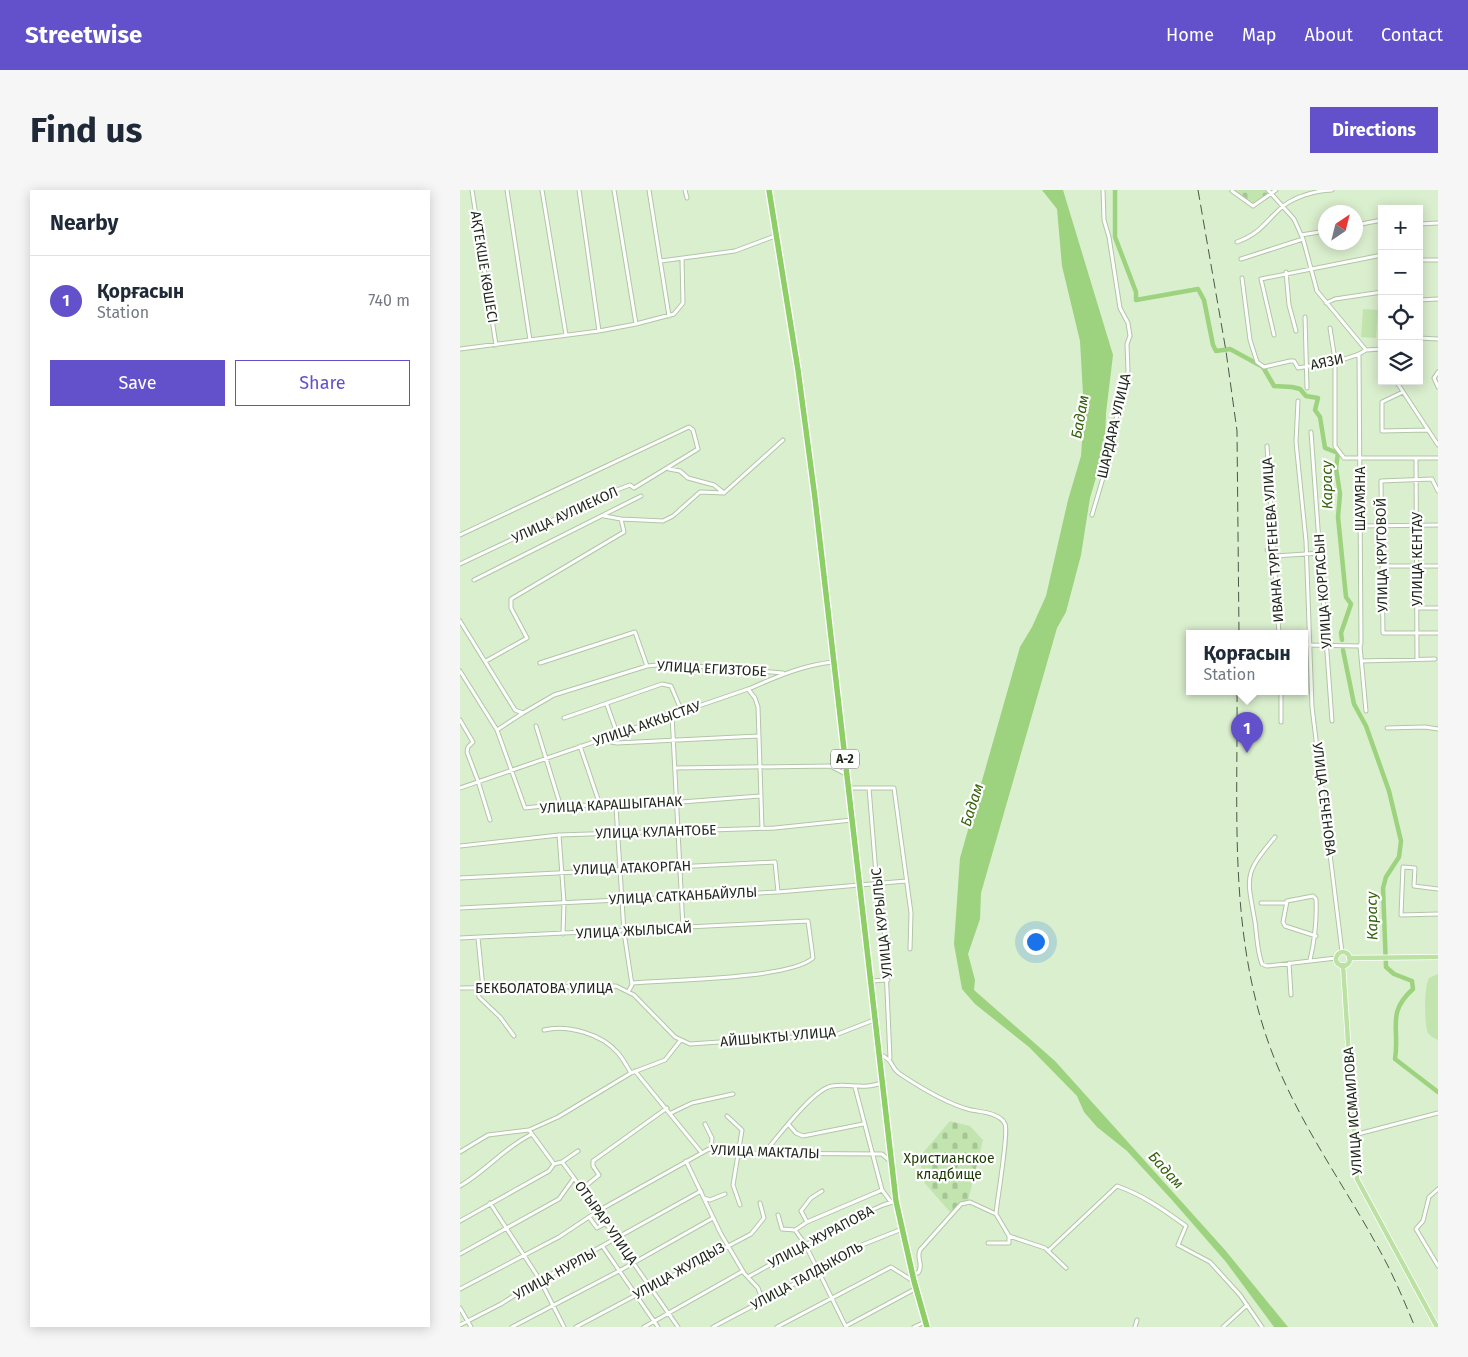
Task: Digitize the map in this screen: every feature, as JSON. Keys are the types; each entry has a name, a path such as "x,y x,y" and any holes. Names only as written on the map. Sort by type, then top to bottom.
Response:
{"highway":[{"name":"A-2","path":"769,190 798,370 853,820 874,1020 892,1164 893,1202 902,1229 926,1324"}],"main road":[{"path":"1342,952 1347,954 1349,958 1348,963 1344,965 1338,964 1336,958 1342,952"},
{"path":"1349,958 1438,957"},
{"name":"УЛИЦА ИСМАИЛОВА","path":"1344,965 1357,1179 1437,1327"}],"street":[{"name":"АҚТЕКШЕ КӨШЕСІ","path":"472,190 496,345"},
{"path":"508,190 530,340"},
{"path":"542,190 566,335"},
{"path":"579,190 599,331"},
{"path":"614,190 636,324"},
{"path":"650,190 669,316"},
{"path":"685,190 687,198"},
{"name":"ШАРДАРА УЛИЦА","path":"1092,515 1108,461 1119,404 1124,394 1128,371 1127,344 1130,336 1128,323 1120,308 1109,237 1104,220 1103,190"},
{"path":"1268,190 1294,219 1302,237 1317,290 1366,350 1378,349"},
{"path":"1232,191 1253,206 1276,190"},
{"path":"1237,242 1251,237 1283,207 1296,198 1332,190"},
{"path":"1363,224 1378,221"},
{"path":"1423,224 1438,223"},
{"path":"1241,259 1318,232"},
{"path":"661,261 735,252 776,236"},
{"path":"693,253 694,258"},
{"path":"1274,335 1261,279 1286,272 1378,256"},
{"path":"460,349 599,331 669,316 680,309 683,303 682,259"},
{"path":"1423,260 1438,260"},
{"path":"1286,272 1289,305 1296,330"},
{"name":"АЯЗИ","path":"1242,278 1250,340 1257,362 1264,367 1290,360 1294,361 1298,368 1307,367 1359,355 1366,350"},
{"path":"1326,303 1334,299 1378,293"},
{"path":"1423,300 1438,299"},
{"path":"1305,317 1307,388"},
{"path":"1330,328 1335,360 1336,446 1344,458 1359,460 1438,458"},
{"path":"1423,338 1438,339"},
{"name":"ШАУМЯНА","path":"1359,355 1361,644 1366,711"},
{"path":"1438,372 1434,378 1438,387"},
{"path":"1399,385 1438,445"},
{"path":"1403,392 1382,402 1382,431 1428,430"},
{"name":"УЛИЦА СЕЧЕНОВА","path":"1298,401 1296,442 1307,553 1312,707 1342,952"},
{"name":"УЛИЦА АУЛИЕКОЛ","path":"460,535 654,443 689,427 692,428 698,449 634,488 630,485 614,491 460,564"},
{"name":"УЛИЦА КОРГАСЫН","path":"1311,432 1332,721"},
{"path":"602,516 621,520 663,521 673,516 700,492 724,494 783,440"},
{"name":"ИВАНА ТУРГЕНЕВА УЛИЦА","path":"1267,446 1279,630"},
{"name":"УЛИЦА КЕНТАУ","path":"1416,458 1417,659"},
{"path":"668,468 675,472 680,471 688,478 714,485 724,494"},
{"name":"УЛИЦА КРУГОВОЙ","path":"1417,633 1383,633 1381,481 1432,479 1438,491"},
{"path":"474,580 641,496"},
{"path":"486,661 527,638 510,608 511,599 523,593 540,580 624,532 621,520"},
{"path":"1360,526 1438,525"},
{"path":"1267,550 1275,549"},
{"path":"1275,556 1321,553"},
{"path":"1382,566 1438,566"},
{"path":"1417,608 1438,608"},
{"path":"460,621 515,710 523,713"},
{"path":"540,663 635,632 647,666"},
{"path":"1417,633 1438,632"},
{"path":"1310,645 1361,644"},
{"path":"1362,660 1435,659"},
{"name":"УЛИЦА АККЫСТАУ","path":"460,788 545,757 748,689 783,673 819,663 833,662"},
{"name":"УЛИЦА ЕГИЗТОБЕ","path":"497,730 554,695 647,666 668,664 783,673"},
{"name":"УЛИЦА КАРАШЫГАНАК","path":"460,671 497,730 525,808 560,804 616,807 760,796"},
{"path":"564,718 662,684 671,686 682,712"},
{"path":"748,689 758,706 762,828"},
{"path":"1281,695 1281,722"},
{"path":"607,704 617,733"},
{"path":"672,715 683,896 683,928"},
{"path":"460,720 473,742 466,750 490,820"},
{"path":"536,726 560,804"},
{"path":"1387,728 1425,727 1438,729"},
{"path":"604,737 611,742 617,743 758,736"},
{"path":"580,746 600,805"},
{"path":"675,768 830,766 846,774"},
{"path":"848,788 894,788 911,913 910,949"},
{"name":"УЛИЦА КУРЫЛЫС","path":"869,788 877,884 884,923 890,1058"},
{"path":"460,1152 488,1135 529,1130 558,1117 633,1072 665,1060 680,1041 628,992 632,983 624,932 616,807"},
{"name":"УЛИЦА КУЛАНТОБЕ","path":"460,846 559,835 762,828 853,820"},
{"path":"559,835 564,902 563,934"},
{"path":"1275,837 1254,862 1251,871 1249,891 1262,964 1267,966 1336,958"},
{"name":"УЛИЦА АТАКОРГАН","path":"460,878 620,868 775,862 778,892"},
{"path":"1438,889 1414,886 1416,868 1403,867 1401,914 1438,914"},
{"name":"УЛИЦА САТКАНБАЙУЛЫ","path":"460,908 778,892 906,881"},
{"path":"1261,903 1285,903 1290,899 1315,896 1316,936 1310,960"},
{"path":"1285,903 1283,922 1285,926 1316,936"},
{"name":"УЛИЦА ЖЫЛЫСАЙ","path":"460,938 624,932 808,921 813,958 796,968 768,974 632,983"},
{"path":"478,938 483,988"},
{"path":"1289,963 1291,995"},
{"path":"870,981 888,980"},
{"name":"БЕКБОЛАТОВА УЛИЦА","path":"460,988 616,986 628,992"},
{"path":"477,989 479,997 500,1017 514,1036"},
{"name":"АЙШЫКТЫ УЛИЦА","path":"680,1041 690,1044 707,1044 838,1034 874,1020"},
{"path":"544,1030 554,1027 570,1029 605,1042 618,1052 633,1072 667,1108 701,1152"},
{"path":"878,1054 890,1058 897,1073 930,1092 967,1108 996,1116 1003,1120 1007,1133 996,1214"},
{"path":"764,1153 803,1106 830,1086 870,1087 882,1083"},
{"path":"855,1087 863,1124 882,1190 893,1202"},
{"path":"671,1113 692,1103 734,1094"},
{"path":"582,1189 599,1175 593,1166 593,1161 667,1108"},
{"path":"1354,1135 1438,1113"},
{"path":"728,1116 742,1130 733,1185 740,1205"},
{"path":"705,1124 712,1138 711,1149"},
{"path":"789,1125 796,1133 803,1136 863,1124"},
{"path":"529,1130 554,1164"},
{"path":"460,1186 490,1166 507,1150 532,1134"},
{"name":"УЛИЦА МАКТАЛЫ","path":"460,1289 523,1254 559,1237 598,1211 701,1152 711,1149 738,1153 882,1154 892,1164"},
{"path":"460,1221 549,1171 554,1164 562,1162 578,1151"},
{"path":"686,1161 713,1218 743,1271 758,1288 763,1301"},
{"name":"ОТЫРАР УЛИЦА","path":"562,1162 618,1239 678,1327"},
{"path":"460,1254 559,1199 574,1178"},
{"path":"1048,1251 1117,1186 1157,1205 1186,1226 1178,1245 1210,1262 1247,1305 1262,1327"},
{"path":"1438,1189 1429,1197 1423,1220 1416,1229 1438,1266"},
{"path":"778,1215 782,1229 795,1230 807,1222 882,1190"},
{"name":"УЛИЦА НУРЛЫ","path":"460,1325 618,1239 701,1191"},
{"path":"807,1222 801,1211 811,1198 822,1191"},
{"path":"703,1198 710,1200 725,1194"},
{"name":"УЛИЦА ЖУРАПОВА","path":"748,1277 805,1244 893,1202"},
{"path":"912,1273 920,1271 920,1250 958,1206 970,1202 996,1214 1009,1236 1009,1244 988,1243"},
{"path":"490,1203 540,1280 564,1327"},
{"name":"УЛИЦА ЖУЛДЫЗ","path":"576,1327 728,1244 750,1234 764,1218 760,1203"},
{"path":"589,1217 597,1228 606,1223"},
{"path":"512,1327 619,1271 713,1218"},
{"name":"УЛИЦА ТАЛДЫКОЛЬ","path":"713,1327 819,1272 843,1258 852,1249 902,1229"},
{"path":"795,1230 805,1244 846,1327 916,1289"},
{"path":"1009,1236 1048,1251 1066,1268"},
{"path":"603,1247 658,1327"},
{"path":"778,1327 891,1267 914,1281"},
{"path":"644,1327 743,1271"},
{"path":"1223,1327 1247,1305"},
{"path":"460,1308 470,1327"},
{"path":"1135,1327 1137,1320"},
{"path":"914,1327 926,1324"}],"green space":[{"path":"1234,190 1266,190 1270,194 1255,205"},
{"path":"1363,309 1378,310 1376,338 1361,337"},
{"path":"1438,974 1438,1040 1428,1033 1425,1005 1427,982 1429,978"},
{"name":"Христианское кладбище","path":"950,1121 970,1126 983,1140 968,1201 950,1212 921,1179 921,1155"}],"shaded area":[{"path":"1042,190 1063,190 1113,355 1106,413 1105,447 1090,498 1081,555 1066,612 1057,628 981,893 980,919 968,954 975,980 974,990 1055,1061 1225,1250 1288,1327 1274,1327 1226,1262 1127,1151 1097,1127 1084,1112 1077,1096 1029,1047 975,1004 962,989 954,944 960,858 1020,647 1032,627 1046,596 1068,500 1081,456 1084,412 1080,341 1062,266 1057,209"}],"waterway":[{"name":"Карасу","path":"1115,190 1115,237 1136,292 1136,300 1198,289 1204,300 1213,345 1216,351 1230,349 1263,367 1274,386 1300,389 1306,396 1318,398 1315,410 1320,417 1325,448 1338,453 1336,468 1340,494 1338,517 1346,597 1351,604 1341,633 1342,640"},
{"name":"Карасу","path":"1343,650 1354,704 1366,726 1389,791 1401,841 1399,857 1386,877 1383,888 1386,967 1394,974 1412,981 1413,989 1399,1006 1396,1021 1395,1059 1438,1092"}],"railway":[{"path":"1198,190 1226,351 1237,431 1239,630"},
{"path":"1237,695 1238,876 1242,921 1259,1011 1273,1055 1296,1106 1385,1260 1415,1327"}],"place":[{"name":"Қорғасын","path":"1247,753"}],"water label":[{"name":"Бадам","path":"1080,417"},
{"name":"Бадам","path":"972,805"},
{"name":"Бадам","path":"1166,1170"}]}
